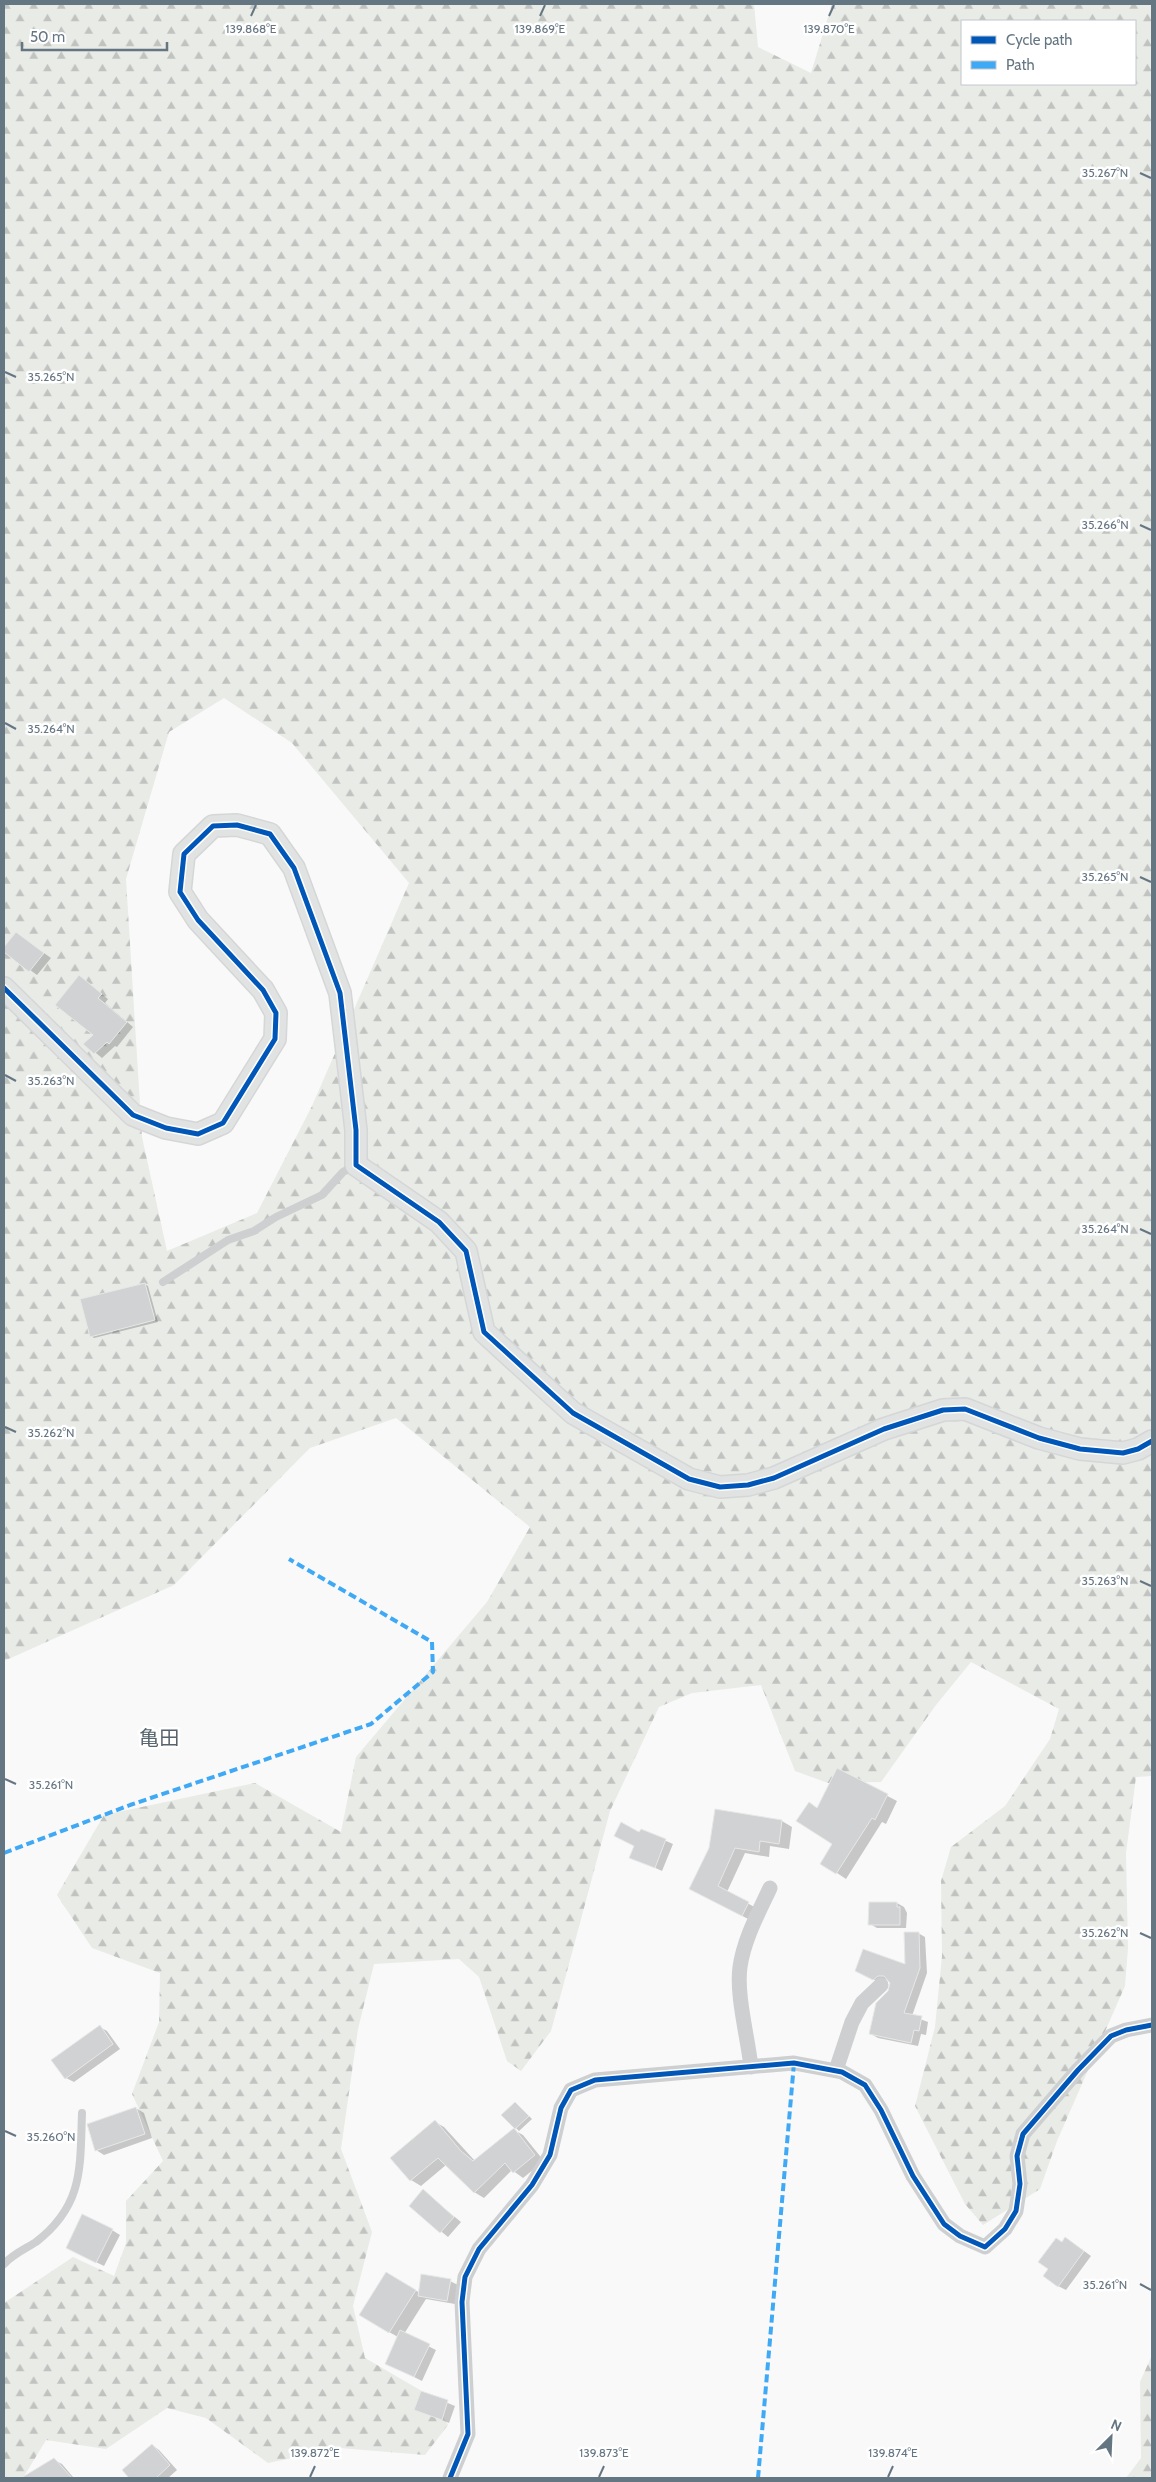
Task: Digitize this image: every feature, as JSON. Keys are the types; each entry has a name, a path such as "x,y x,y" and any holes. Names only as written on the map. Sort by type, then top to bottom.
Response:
{"street":[{"path":"4,988 133,1115 166,1128 198,1134 223,1123 275,1040 276,1013 263,990 198,920 180,892 184,854 213,826 236,825 270,834 294,868 340,993 356,1130 356,1165 439,1222 466,1251 484,1332 573,1413 689,1479 720,1487 748,1485 774,1478 884,1429 942,1410 965,1409 1039,1438 1080,1449 1123,1453 1138,1449 1152,1441"},
{"path":"751,2067 739,1985 740,1967 747,1938 770,1888"},
{"path":"836,2070 852,2022 862,2004 881,1985"},
{"path":"450,2478 468,2434 462,2302 465,2277 479,2249 532,2185 550,2155 560,2108 571,2090 595,2080 794,2063 836,2070 865,2085 881,2110 913,2176 944,2224 960,2236 985,2247 1005,2229 1016,2211 1020,2184 1017,2156 1023,2134 1078,2070 1111,2036 1126,2030 1152,2025"}],"lane":[{"path":"163,1282 228,1240 254,1231 276,1217 322,1195 343,1172 356,1165"},
{"path":"4,2264 37,2241 66,2212 77,2189 82,2112"}],"green space":[{"path":"4,4 754,4 758,47 811,73 832,4 1152,4 1152,1776 1136,1777 1126,1853 1128,1948 1125,1986 1057,2141 1040,2189 983,2225 965,2204 915,2106 935,2027 942,1956 941,1881 951,1847 1005,1806 1050,1739 1059,1709 971,1662 936,1705 881,1782 828,1783 795,1771 761,1685 692,1693 659,1707 610,1811 551,2031 521,2071 507,2061 479,1977 459,1959 374,1964 358,2029 341,2149 372,2232 353,2306 365,2358 432,2397 448,2425 425,2455 340,2448 268,2463 206,2418 167,2408 106,2449 46,2440 23,2478 4,2478 4,2303 73,2257 114,2276 126,2243 126,2201 163,2161 132,2094 159,2022 160,1973 92,1948 57,1895 104,1815 255,1783 341,1832 356,1757 487,1602 530,1527 396,1418 310,1448 174,1585 4,1661","holes":["224,698 292,743 409,883 312,1106 257,1213 167,1251 142,1137 126,879 169,732"]},
{"path":"1152,2355 1152,2478 1126,2478 1141,2458 1140,2382"}],"building":[{"path":"16,932 44,953 29,972 4,952 4,947"},
{"path":"79,975 102,994 98,998 127,1022 109,1044 107,1042 94,1054 83,1044 93,1035 55,1005"},
{"path":"145,1283 155,1320 90,1337 80,1299"},
{"path":"837,1768 888,1794 875,1820 872,1818 836,1874 820,1864 832,1844 796,1821 809,1802 817,1808"},
{"path":"715,1809 782,1820 779,1844 760,1841 759,1852 735,1848 718,1886 749,1902 742,1916 689,1889 709,1848"},
{"path":"621,1822 639,1832 641,1829 666,1839 655,1868 629,1858 634,1846 614,1836"},
{"path":"869,1902 897,1902 897,1907 900,1907 900,1925 868,1925"},
{"path":"904,1932 919,1932 920,1968 904,2013 922,2016 919,2031 914,2030 911,2043 869,2034 876,2003 888,1991 890,1983 884,1976 878,1976 873,1980 855,1971 863,1949 905,1964"},
{"path":"100,2025 113,2044 65,2079 51,2060"},
{"path":"515,2102 529,2116 515,2129 501,2115"},
{"path":"136,2107 145,2134 95,2151 87,2124"},
{"path":"435,2120 461,2151 473,2161 514,2128 535,2155 513,2173 505,2163 474,2193 438,2158 410,2181 390,2158"},
{"path":"423,2189 454,2217 440,2233 409,2206"},
{"path":"82,2214 113,2229 96,2263 66,2248"},
{"path":"1065,2237 1084,2251 1058,2287 1043,2276 1048,2269 1038,2262 1056,2238 1062,2242"},
{"path":"386,2272 416,2290 389,2333 359,2315"},
{"path":"421,2274 451,2279 447,2301 418,2296"},
{"path":"400,2330 430,2344 414,2377 385,2364"},
{"path":"421,2391 448,2400 442,2420 414,2410"},
{"path":"152,2444 170,2465 156,2478 129,2478 122,2470"},
{"path":"54,2458 72,2478 21,2478"}],"marked path":[{"path":"4,1853 130,1805 371,1724 433,1672 432,1642 289,1559"},
{"path":"758,2478 794,2063"}],"cycle path":[{"path":"4,988 133,1115 166,1128 198,1134 223,1123 275,1039 276,1013 263,990 198,920 180,892 184,854 213,826 237,825 270,834 294,868 340,993 356,1130 356,1165 439,1222 466,1251 484,1332 573,1413 689,1479 720,1487 748,1485 774,1478 884,1429 943,1410 965,1409 1039,1438 1080,1449 1123,1453 1138,1449 1152,1441"},
{"path":"450,2478 468,2434 462,2302 465,2277 479,2249 532,2185 550,2155 561,2108 571,2090 595,2080 794,2063 842,2072 865,2085 881,2110 913,2176 944,2224 960,2236 985,2247 1005,2229 1016,2211 1020,2184 1017,2156 1023,2134 1078,2070 1111,2036 1126,2030 1152,2025"}],"district":[{"name":"亀田","path":"159,1738"}]}
